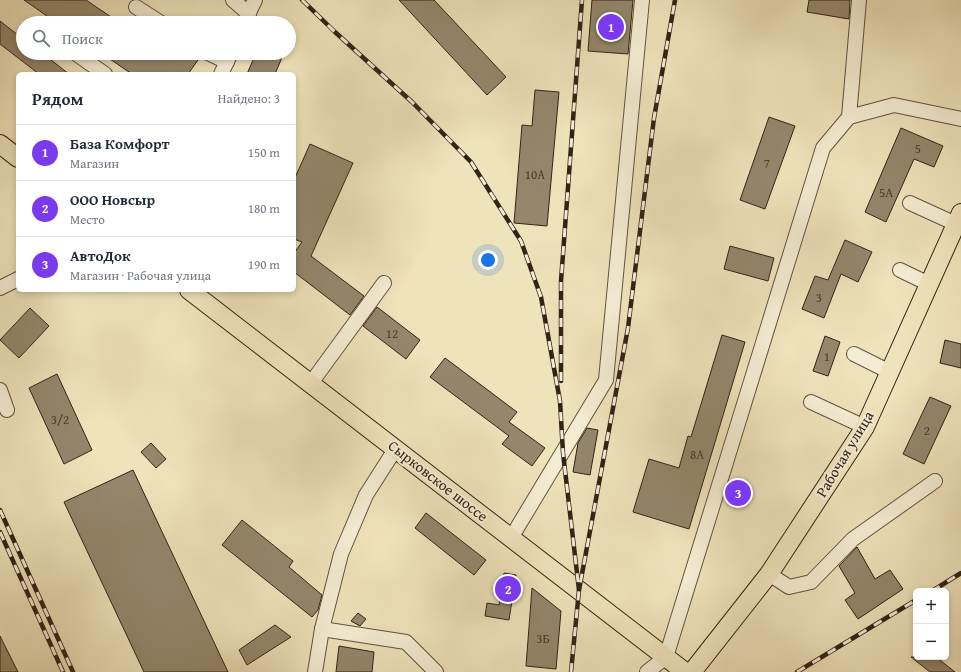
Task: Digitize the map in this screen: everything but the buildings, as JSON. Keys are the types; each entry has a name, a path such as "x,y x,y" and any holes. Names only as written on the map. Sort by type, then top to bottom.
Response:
{"main road":[{"name":"Рабочая улица","path":"692,672 769,574 865,427 959,218"},
{"name":"Сырковское шоссе","path":"192,292 685,672"}],"street":[{"path":"233,0 245,16"},
{"path":"248,16 255,0"},
{"path":"511,538 606,380 642,0"},
{"path":"849,117 859,0"},
{"path":"136,7 150,16"},
{"path":"85,60 102,72"},
{"path":"647,672 666,657 823,148 849,117 894,105 961,119"},
{"path":"910,203 959,218"},
{"path":"900,270 929,284"},
{"path":"0,288 16,280"},
{"path":"311,383 384,283"},
{"path":"854,354 890,372"},
{"path":"0,390 7,410"},
{"path":"811,402 865,427"},
{"path":"315,672 322,629 341,554 366,496 396,448"},
{"path":"769,574 789,587 811,582 853,539 935,481"},
{"path":"322,629 406,642 436,672"}],"railway":[{"path":"302,0 412,102 471,162 521,241 541,297 560,401 563,453 579,590"},
{"path":"561,381 561,281 582,0"},
{"path":"571,672 579,590 628,328 654,118 675,0"},
{"path":"0,510 73,672"},
{"path":"0,532 63,672"},
{"path":"937,588 961,573"},
{"path":"797,672 913,602"}],"place":[{"name":"База Комфорт","path":"611,27"},
{"name":"АвтоДок","path":"738,493"},
{"name":"ООО Новсыр","path":"508,589"}]}
